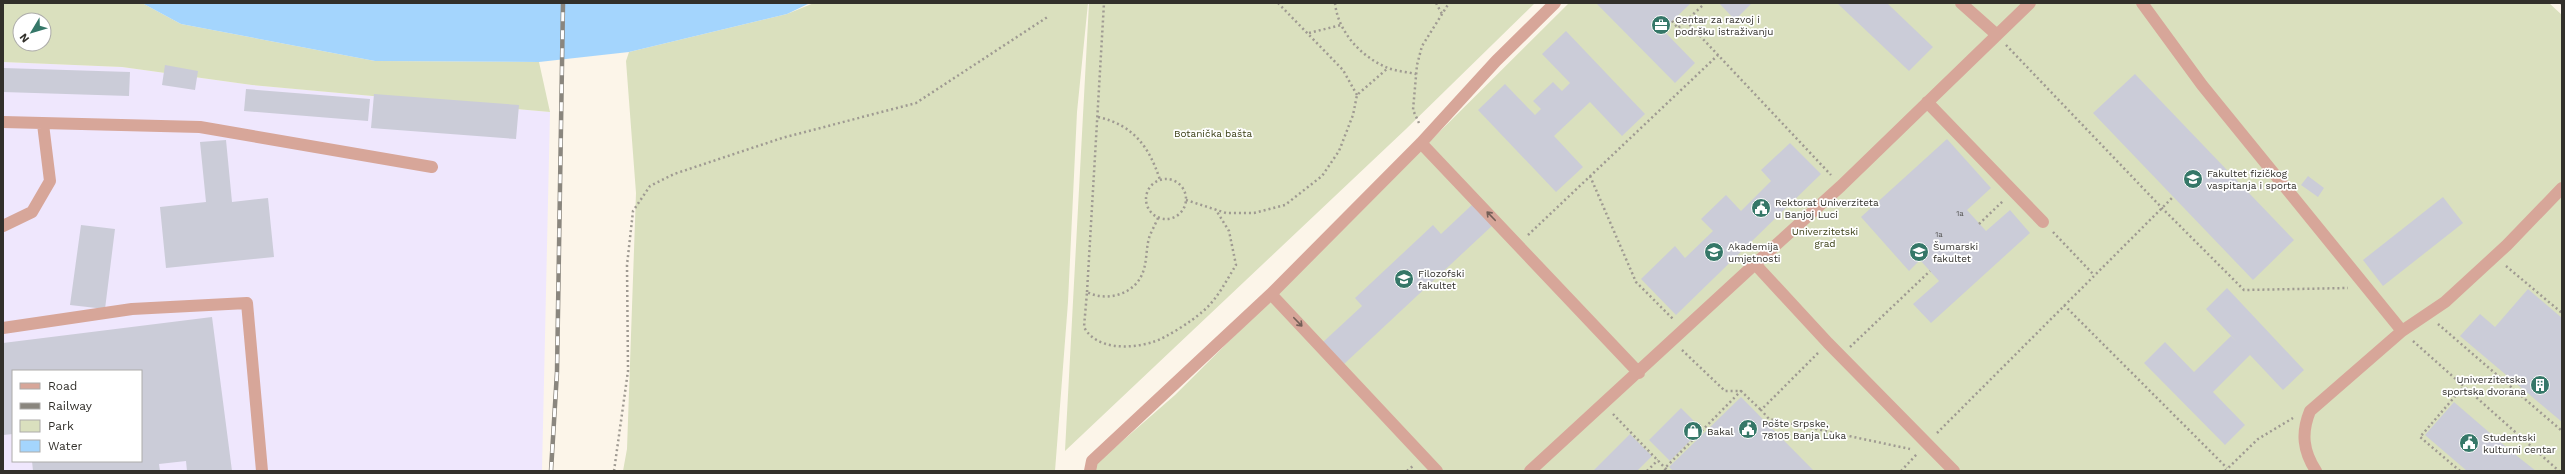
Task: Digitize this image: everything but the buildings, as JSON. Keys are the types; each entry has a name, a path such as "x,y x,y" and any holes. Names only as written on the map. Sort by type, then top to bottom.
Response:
{"street":[{"path":"1090,471 1092,461 1271,294 1424,140 1496,61 1555,3"},
{"path":"1962,3 1997,35"},
{"path":"1530,471 1639,373 1841,186 2030,3"},
{"path":"2142,3 2202,85 2402,331"},
{"path":"1927,102 2043,222"},
{"path":"3,122 200,127 432,166"},
{"path":"3,226 32,212 50,181 43,124"},
{"path":"1424,140 1518,245 1639,373"},
{"path":"2316,471 2308,459 2304,442 2304,426 2310,411 2402,331 2445,302 2494,256 2562,188"},
{"path":"1755,264 1840,356 1954,471"},
{"path":"1271,294 1438,471"},
{"path":"3,328 132,309 247,303 262,471"}],"path":[{"path":"1104,3 1084,327 1096,341 1124,347 1154,342 1203,312 1221,290 1236,264 1230,231 1216,210"},
{"path":"1278,3 1343,70 1357,95"},
{"path":"1335,3 1336,15 1341,25 1361,52 1388,68 1416,74"},
{"path":"1436,3 1442,14"},
{"path":"1424,140 1413,110 1416,74 1422,46 1449,3"},
{"path":"1672,21 1678,28 1703,5 1702,3"},
{"path":"614,471 628,371 627,265 633,211 650,186 674,174 782,138 916,103 1049,16"},
{"path":"1686,21 1841,186"},
{"path":"1308,33 1341,25"},
{"path":"1997,35 2162,208 2244,290 2366,287"},
{"path":"1518,245 1718,54"},
{"path":"1186,200 1226,213 1254,213 1285,205 1304,192 1322,176 1339,150 1353,114 1357,95 1388,68"},
{"path":"1098,117 1117,122 1132,131 1142,142 1160,180"},
{"path":"1590,176 1636,282 1684,330"},
{"path":"1160,180 1177,182 1185,193 1186,200 1182,212 1177,217 1165,220 1158,218 1149,210 1145,198 1151,185 1160,180"},
{"path":"1979,224 2013,192"},
{"path":"1926,444 2173,197"},
{"path":"1087,292 1097,297 1117,296 1130,289 1138,281 1143,272 1149,239 1158,218"},
{"path":"2043,222 2094,275"},
{"path":"2494,256 2562,313"},
{"path":"1840,356 1930,271"},
{"path":"2064,305 2226,470 2258,439 2285,421 2310,411"},
{"path":"2427,314 2562,430"},
{"path":"2402,331 2561,470"},
{"path":"1673,341 1725,391 1741,391 1770,420 1920,451 1901,471"},
{"path":"1761,410 1828,343"},
{"path":"2460,471 2420,437 2464,386"},
{"path":"1665,469 1741,391"},
{"path":"1603,405 1668,471"},
{"path":"1647,471 1658,460"}],"shaded area":[{"path":"3,62 122,67 252,85 550,112 542,471 3,471"}],"green space":[{"path":"3,3 142,3 181,24 375,61 539,62 550,112 252,85 122,67 3,62"},
{"path":"814,3 1088,3 1077,112 1068,302 1055,471 623,471 627,449 636,193 626,61 629,52 787,14"},
{"name":"Botanička bašta","path":"1089,3 1535,3 1406,129 1065,451"},
{"name":"Univerzitetski grad","path":"1569,3 2549,3 2562,15 2562,471 1088,471 1175,395"}],"water":[{"path":"142,3 810,3 787,14 629,52 539,62 375,61 181,24"}],"railway":[{"path":"551,471 557,372 563,3"}],"place":[{"name":"Centar za razvoj i podršku istraživanju","path":"1661,25"},
{"name":"Fakultet fizičkog vaspitanja i sporta","path":"2193,179"},
{"name":"Rektorat Univerziteta u Banjoj Luci","path":"1761,208"},
{"name":"Akademija umjetnosti","path":"1714,252"},
{"name":"Šumarski fakultet","path":"1919,252"},
{"name":"Filozofski fakultet","path":"1404,279"},
{"name":"Univerzitetska sportska dvorana","path":"2540,385"},
{"name":"Pošte Srpske, 78105 Banja Luka","path":"1748,429"},
{"name":"Bakal","path":"1693,431"},
{"name":"Studentski kulturni centar","path":"2469,443"}]}
